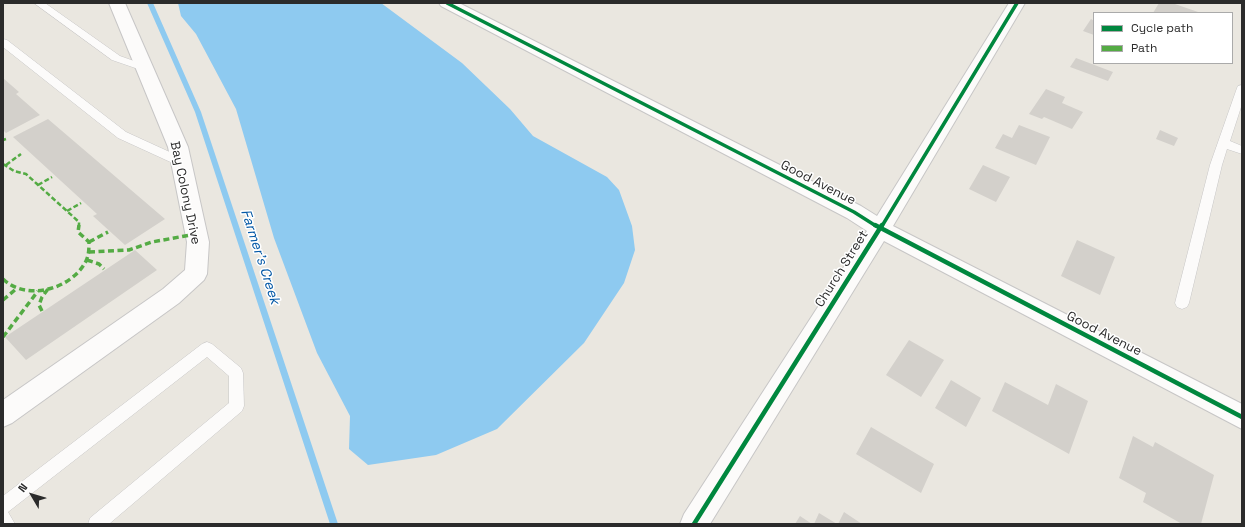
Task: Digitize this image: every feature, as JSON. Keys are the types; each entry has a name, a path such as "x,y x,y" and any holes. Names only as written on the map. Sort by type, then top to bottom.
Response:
{"street":[{"name":"Bay Colony Drive","path":"3,415 171,296 196,274 198,242 178,147 117,3"},
{"name":"Good Avenue","path":"446,3 854,212 880,229 1242,417"},
{"name":"Church Street","path":"697,523 880,229 1017,3"}],"lane":[{"path":"39,3 116,58 144,68"},
{"path":"3,42 122,135 181,162"},
{"path":"1182,303 1216,165 1242,88"},
{"path":"1224,143 1242,150"},
{"path":"3,506 207,348 236,373 238,406 96,524"},
{"path":"3,518 8,524"}],"water":[{"path":"178,3 381,3 462,63 510,109 533,136 607,177 619,190 632,226 635,250 624,283 584,343 497,429 436,455 368,465 349,449 350,416 317,353 274,238 236,109 196,34 181,16"}],"building":[{"path":"1159,3 1172,3 1198,12 1154,12"},
{"path":"1091,19 1093,20 1093,35 1083,31"},
{"path":"1076,58 1113,72 1108,81 1070,67"},
{"path":"3,78 19,92 16,94 40,115 6,133 3,130"},
{"path":"1046,89 1065,97 1062,103 1083,112 1072,129 1044,117 1042,119 1029,114"},
{"path":"48,119 165,219 125,245 93,216 97,214 13,137"},
{"path":"1019,125 1050,137 1036,165 995,148 1003,134 1012,138"},
{"path":"1160,130 1178,138 1174,146 1156,139"},
{"path":"983,165 1010,177 996,202 969,189"},
{"path":"1077,240 1115,257 1100,295 1061,276"},
{"path":"135,250 157,270 26,360 5,337"},
{"path":"909,340 944,360 921,397 886,375"},
{"path":"951,380 981,398 966,427 935,408"},
{"path":"1005,382 1048,405 1056,384 1088,401 1069,454 992,411"},
{"path":"871,427 934,464 921,493 856,454"},
{"path":"1133,436 1153,447 1155,442 1214,475 1201,524 1182,524 1143,502 1146,493 1119,478"},
{"path":"844,512 862,524 838,524"},
{"path":"819,513 837,524 814,524"},
{"path":"800,516 812,524 795,524"}],"waterway":[{"name":"Farmer's Creek","path":"150,3 198,112 334,524"}],"marked path":[{"path":"6,165 21,154"},
{"path":"3,164 14,171 26,174 79,222 78,232 89,242 86,261 75,275 60,285 42,290 25,291 13,287 3,279"},
{"path":"38,185 52,177"},
{"path":"67,211 81,203"},
{"path":"89,242 108,232"},
{"path":"89,252 129,250 152,242 196,234"},
{"path":"87,260 99,264 104,269"},
{"path":"3,300 16,289"},
{"path":"42,311 39,305 42,297 48,289"},
{"path":"3,337 38,291"}],"cycle path":[{"path":"447,3 854,212 880,229 1242,417"},
{"path":"694,524 880,229 1017,3"}]}
